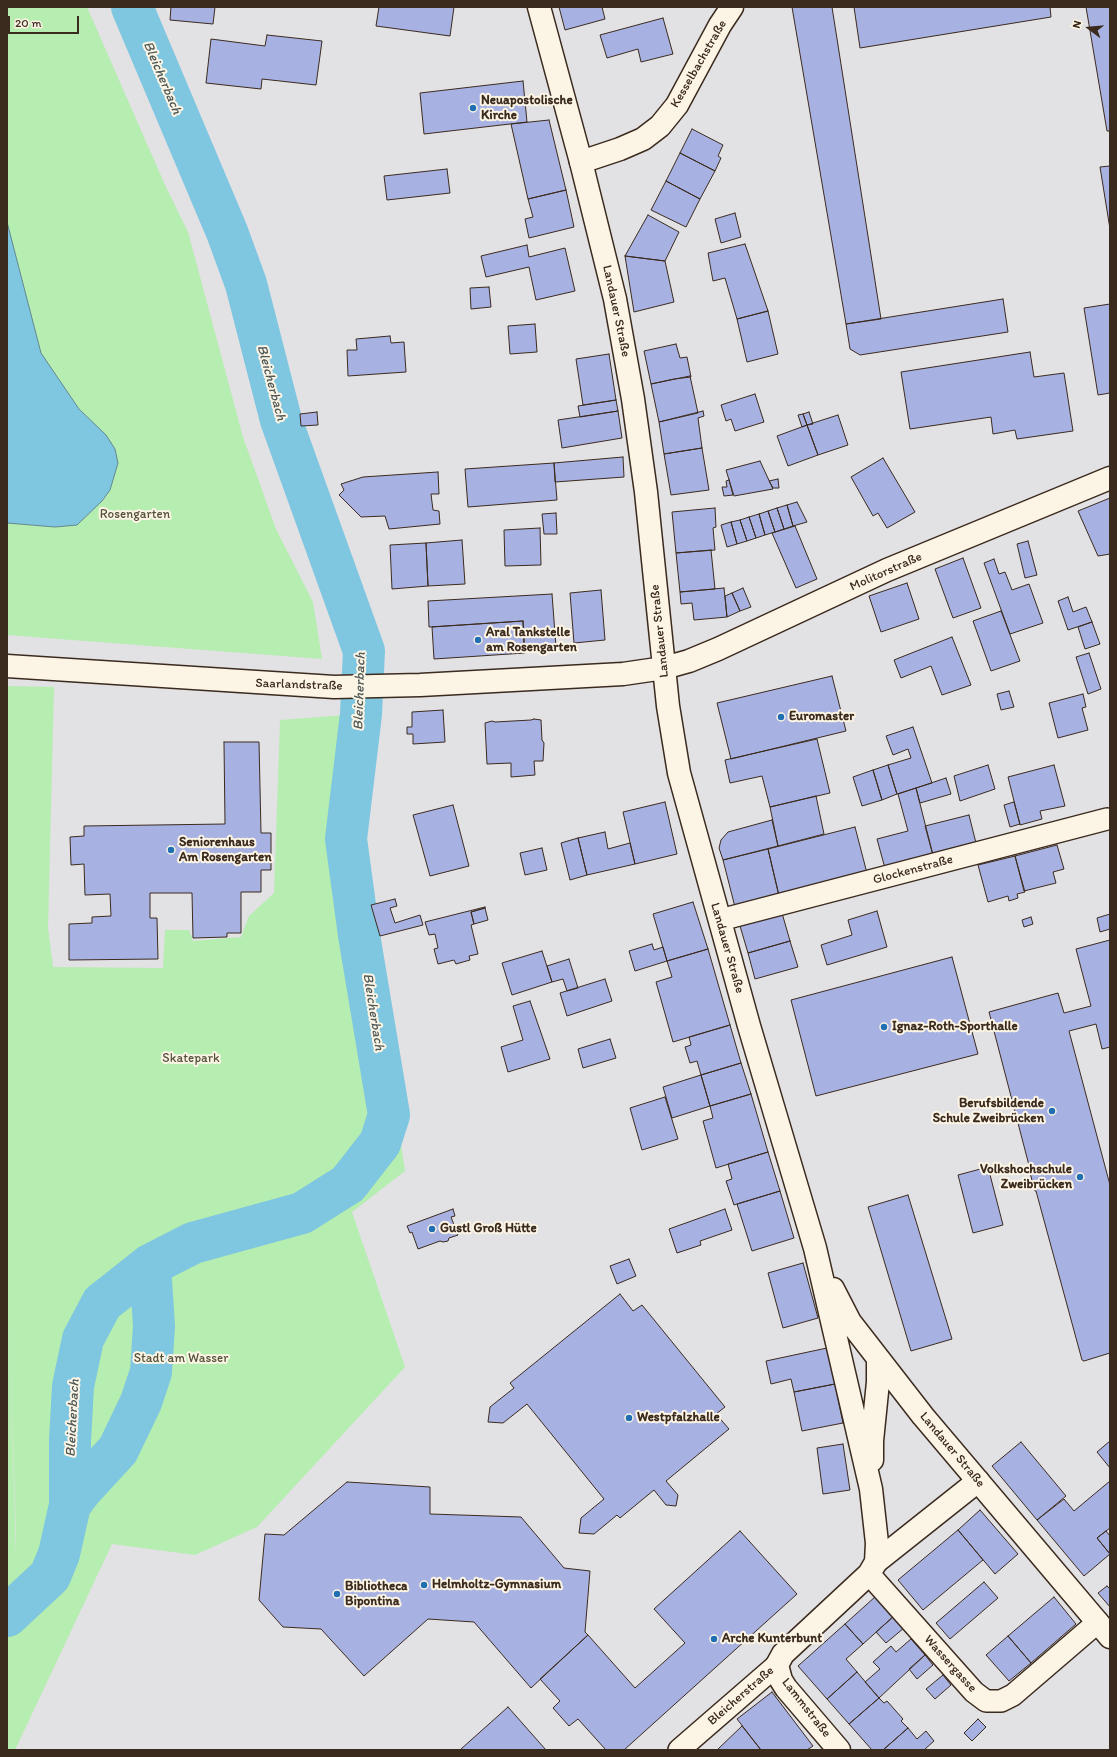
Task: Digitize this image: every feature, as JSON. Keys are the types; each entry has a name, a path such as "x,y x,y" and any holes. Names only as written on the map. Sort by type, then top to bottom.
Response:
{"main road":[{"name":"Landauer Straße","path":"539,7 581,162 615,298 633,399 646,492 668,706 679,773 749,1026 815,1248 872,1489 877,1543 873,1568"},
{"name":"Kesselbachstraße","path":"581,162 620,149 643,139 660,126 677,105 720,25 732,7"},
{"name":"Molitorstraße","path":"664,668 689,661 718,649 887,570 1110,478"},
{"name":"Saarlandstraße","path":"7,666 278,685 349,687 616,674 664,668"},
{"name":"Landauer Straße","path":"815,1248 850,1322 878,1359 978,1481 1104,1629"},
{"path":"872,1489 872,1441 878,1382 878,1359"},
{"name":"Bleicherstraße","path":"776,1665 783,1654 873,1568 978,1481"},
{"name":"Lammstraße","path":"776,1665 781,1680 786,1688 839,1750"}],"street":[{"name":"Glockenstraße","path":"720,920 1106,819"},
{"name":"Wassergasse","path":"873,1568 974,1692 986,1701 1000,1701 1013,1695 1104,1629"},
{"name":"Bleicherstraße","path":"680,1750 776,1665"}],"green space":[{"name":"Rosengarten","path":"7,7 87,7 165,185 188,232 243,437 276,529 313,602 322,659 7,635"},
{"name":"Stadt am Wasser","path":"7,686 54,687 48,928 53,967 163,968 165,930 189,930 193,941 241,937 249,916 274,893 280,720 371,713 356,809 359,878 374,964 405,1171 352,1212 405,1367 257,1527 195,1555 112,1544 15,1750 7,1750 7,1596 16,1588 7,1588","holes":["9,1301 16,1533 16,1558"]}],"water":[{"path":"7,222 41,353 79,409 106,435 115,449 118,463 110,490 102,501 77,525 55,527 7,523"}],"building":[{"path":"171,7 215,7 213,24 170,20"},
{"path":"379,7 454,7 450,36 376,26"},
{"path":"559,7 602,7 605,19 565,30"},
{"path":"792,7 832,7 881,319 846,324"},
{"path":"854,7 1050,7 1051,17 860,48"},
{"path":"1086,7 1110,7 1110,131 1107,131"},
{"path":"663,18 673,54 641,62 638,49 607,58 600,35"},
{"path":"267,35 322,41 316,85 262,79 261,89 206,83 211,39 265,46"},
{"name":"Neuapostolische Kirche","path":"523,81 527,122 424,134 420,93"},
{"path":"549,120 566,190 528,199 511,124"},
{"path":"692,129 723,145 718,156 721,158 715,171 680,153"},
{"path":"680,153 715,171 700,199 666,181"},
{"path":"1110,166 1110,229 1100,167"},
{"path":"447,169 450,193 387,200 384,176"},
{"path":"666,181 700,199 686,227 651,210"},
{"path":"566,190 574,227 529,238 525,219 533,217 528,199"},
{"path":"735,213 741,237 721,243 715,219"},
{"path":"648,215 679,232 665,261 625,256"},
{"path":"745,244 768,311 737,319 725,278 713,281 708,253"},
{"path":"527,245 529,257 565,248 575,291 536,300 529,267 486,277 481,256"},
{"path":"625,256 665,261 674,302 634,312"},
{"path":"489,287 491,307 471,309 470,288"},
{"path":"1003,299 1008,332 860,355 850,349 846,324"},
{"path":"1110,304 1110,393 1098,395 1084,308"},
{"path":"768,311 778,354 747,362 737,319"},
{"path":"535,324 537,352 510,354 508,326"},
{"path":"390,336 391,343 404,342 406,372 348,376 347,350 357,350 356,339"},
{"path":"676,344 680,358 687,357 691,377 651,384 644,351"},
{"path":"1030,352 1034,377 1064,373 1073,431 1017,439 1015,430 993,434 991,417 910,429 901,372"},
{"path":"609,354 616,400 583,405 576,359"},
{"path":"690,376 698,413 659,422 651,384"},
{"path":"755,394 764,422 735,431 731,419 726,421 721,405"},
{"path":"616,400 618,411 580,417 578,406"},
{"path":"618,411 622,438 562,448 558,420"},
{"path":"703,411 704,416 698,418 702,448 664,454 659,422"},
{"path":"317,412 318,425 301,426 300,414"},
{"path":"809,412 813,424 807,425 803,414"},
{"path":"803,414 807,425 802,427 798,415"},
{"path":"838,415 848,445 818,455 807,425"},
{"path":"807,425 818,455 788,466 777,436"},
{"path":"702,448 709,490 671,495 664,454"},
{"path":"623,457 624,477 555,482 554,463"},
{"path":"883,458 915,512 887,528 878,513 873,516 851,477"},
{"path":"760,461 773,489 734,496 726,470"},
{"path":"554,463 557,500 468,507 465,469"},
{"path":"438,472 439,494 431,494 433,510 439,511 440,524 389,529 385,516 361,517 339,495 344,490 341,484 363,477"},
{"path":"778,479 779,488 773,488 769,481"},
{"path":"729,480 733,495 724,496 722,487 727,487 726,481"},
{"path":"1110,498 1110,554 1098,556 1078,511"},
{"path":"797,502 807,522 793,526 787,505"},
{"path":"787,505 793,526 784,529 777,508"},
{"path":"715,508 716,527 713,528 715,550 676,553 672,512"},
{"path":"777,508 784,529 775,532 768,511"},
{"path":"768,511 775,532 765,535 759,514"},
{"path":"556,513 557,534 544,534 542,514"},
{"path":"759,514 765,535 756,538 749,517"},
{"path":"749,517 756,538 747,541 740,520"},
{"path":"740,520 747,541 737,544 731,522"},
{"path":"731,522 737,544 727,547 721,525"},
{"path":"795,526 817,579 796,588 772,533"},
{"path":"540,528 541,565 505,566 504,530"},
{"path":"462,540 465,584 428,586 426,543"},
{"path":"1028,541 1037,575 1025,578 1017,544"},
{"path":"426,543 428,586 392,589 390,545"},
{"path":"711,550 715,589 680,592 676,553"},
{"path":"963,558 981,608 953,618 935,569"},
{"path":"994,559 999,574 1005,572 1012,590 1029,584 1043,623 1010,634 984,563"},
{"path":"907,583 919,619 881,632 869,596"},
{"path":"724,588 727,617 694,620 692,603 681,604 680,592"},
{"path":"743,588 751,607 740,611 732,593"},
{"path":"601,590 605,640 574,643 570,593"},
{"path":"732,593 740,611 727,617 725,596"},
{"path":"552,594 556,647 524,649 523,621 429,627 428,601"},
{"path":"1068,597 1073,612 1086,607 1092,622 1068,630 1058,601"},
{"path":"1001,611 1020,661 991,671 973,621"},
{"path":"523,621 525,653 434,659 432,627"},
{"path":"1092,622 1100,644 1085,649 1078,627"},
{"path":"952,637 971,685 942,695 931,666 901,678 894,660"},
{"path":"1089,653 1101,689 1088,694 1076,657"},
{"name":"Euromaster","path":"832,676 846,731 731,759 717,703"},
{"path":"1009,691 1014,707 1001,710 997,694"},
{"path":"1083,694 1086,707 1082,708 1088,730 1058,738 1049,703"},
{"path":"443,710 445,742 413,744 413,734 407,734 407,727 412,727 412,712"},
{"path":"541,720 542,740 544,743 543,761 534,761 535,775 511,777 511,763 487,764 485,723 492,721"},
{"path":"913,727 932,783 897,794 888,765 911,758 908,749 893,755 886,736"},
{"path":"817,739 830,793 770,807 762,776 730,783 725,760"},
{"name":"Seniorenhaus Am Rosengarten","path":"224,742 259,742 261,833 271,833 271,870 261,870 261,892 241,892 241,933 227,933 227,937 193,938 192,893 150,893 150,918 157,918 158,959 69,960 69,924 92,923 92,917 111,916 110,894 85,895 84,864 71,865 70,837 84,836 84,826 225,824"},
{"path":"888,765 897,794 882,800 873,770"},
{"path":"988,765 995,789 960,801 954,776"},
{"path":"1054,765 1065,806 1040,811 1042,819 1020,825 1008,777"},
{"path":"873,770 882,800 862,806 853,777"},
{"path":"946,778 951,794 920,803 916,788"},
{"path":"916,788 934,859 886,872 877,839 908,831 898,794"},
{"path":"816,796 824,834 778,846 770,807"},
{"path":"665,802 677,854 635,864 623,812"},
{"path":"1014,802 1020,824 1010,827 1004,805"},
{"path":"453,805 469,866 430,876 413,815"},
{"path":"969,815 977,847 934,859 925,826"},
{"path":"772,820 778,846 723,860 719,848 721,840 728,832"},
{"path":"855,827 868,877 780,900 768,849"},
{"path":"605,832 608,849 630,843 635,864 587,875 578,838"},
{"path":"578,838 587,875 570,880 561,843"},
{"path":"1057,845 1064,869 1053,872 1056,883 1024,891 1015,856"},
{"path":"542,848 547,870 525,875 520,853"},
{"path":"768,849 780,900 736,911 723,860"},
{"path":"1015,856 1025,892 1017,894 1018,898 1009,901 1008,896 988,902 978,865"},
{"path":"395,899 397,906 390,908 395,923 420,915 423,925 380,936 371,905"},
{"path":"693,902 708,949 667,961 653,914"},
{"path":"485,907 471,912 474,924 471,925 478,954 469,956 470,960 456,964 454,960 438,964 434,949 438,948 435,934 429,935 425,922"},
{"path":"485,908 488,920 474,924 471,912"},
{"path":"877,911 887,947 827,965 821,945 852,935 848,920"},
{"path":"782,913 790,941 748,953 740,926"},
{"path":"1110,914 1110,929 1100,932 1097,918"},
{"path":"1031,917 1033,924 1024,927 1022,920"},
{"name":"Berufsbildende Schule Zweibrücken","path":"1110,940 1110,1047 1102,1049 1096,1024 1069,1031 1110,1185 1110,1353 1084,1361 1082,1360 1030,1173 989,1012 1058,993 1064,1013 1091,1006 1076,949"},
{"path":"790,941 798,967 755,979 748,953"},
{"path":"652,944 654,950 663,947 667,961 635,971 629,951"},
{"path":"708,949 730,1025 673,1042 656,982 672,977 667,961"},
{"path":"542,951 552,982 512,995 502,963"},
{"name":"Ignaz-Roth-Sporthalle","path":"952,957 978,1054 816,1096 791,1000"},
{"path":"569,959 578,988 567,991 563,979 552,982 547,966"},
{"path":"605,979 612,1001 567,1016 560,993"},
{"path":"530,1001 550,1059 508,1072 501,1047 523,1040 513,1006"},
{"path":"730,1025 741,1063 701,1075 697,1061 690,1063 685,1047 691,1045 689,1037"},
{"path":"610,1039 616,1058 583,1068 578,1049"},
{"path":"741,1063 751,1094 710,1106 701,1075"},
{"path":"701,1075 710,1106 672,1118 663,1087"},
{"path":"751,1094 768,1152 716,1168 703,1121 713,1118 710,1106"},
{"path":"665,1097 678,1139 642,1150 630,1108"},
{"path":"768,1152 780,1191 734,1205 726,1181 732,1179 728,1164"},
{"path":"988,1167 1003,1225 973,1233 958,1175"},
{"path":"780,1191 794,1238 752,1251 737,1204"},
{"path":"908,1195 952,1339 911,1351 868,1207"},
{"name":"Gustl Groß Hütte","path":"453,1209 455,1216 451,1217 458,1235 449,1238 448,1241 440,1241 418,1249 412,1232 410,1233 407,1226"},
{"path":"725,1209 732,1230 700,1241 701,1245 677,1253 669,1229"},
{"path":"629,1259 636,1276 617,1284 610,1266"},
{"path":"803,1263 818,1318 783,1328 768,1273"},
{"name":"Westpfalzhalle","path":"620,1294 633,1311 642,1305 725,1407 716,1414 729,1429 666,1481 678,1495 676,1506 666,1505 654,1490 620,1518 617,1515 594,1534 579,1533 581,1518 604,1499 527,1404 503,1423 488,1422 490,1407 514,1388 510,1383"},
{"path":"827,1348 835,1384 794,1392 791,1379 771,1384 766,1361"},
{"path":"835,1384 843,1423 802,1431 794,1392"},
{"path":"1110,1441 1110,1468 1097,1452"},
{"path":"1021,1442 1066,1496 1037,1520 992,1466"},
{"path":"843,1444 850,1490 823,1494 817,1448"},
{"path":"1110,1481 1110,1528 1097,1538 1110,1554 1084,1576 1037,1520 1064,1499 1074,1511"},
{"name":"Helmholtz-Gymnasium","path":"347,1482 430,1487 430,1514 521,1517 564,1568 590,1571 585,1632 588,1635 531,1688 474,1622 428,1619 364,1676 321,1629 283,1627 259,1600 265,1534 284,1535"},
{"path":"980,1510 1018,1554 995,1574 958,1530"},
{"path":"958,1530 983,1560 923,1610 898,1580"},
{"name":"Arche Kunterbunt","path":"740,1531 797,1594 624,1750 606,1750 578,1719 569,1726 553,1708 560,1701 540,1679 588,1635 635,1688 685,1643 654,1609"},
{"path":"1106,1531 1110,1536 1110,1554 1097,1538"},
{"path":"984,1582 998,1598 950,1639 936,1623"},
{"path":"1107,1586 1110,1589 1110,1607 1098,1593"},
{"path":"876,1596 894,1616 863,1644 845,1624"},
{"path":"1054,1597 1076,1624 1031,1663 1008,1636"},
{"path":"894,1616 904,1628 886,1643 876,1632"},
{"path":"845,1624 863,1644 846,1659 857,1672 827,1699 798,1666"},
{"path":"1008,1636 1031,1663 1009,1681 986,1655"},
{"path":"911,1639 925,1655 879,1698 865,1682 880,1669 873,1662 891,1646 896,1652"},
{"path":"925,1655 933,1665 917,1679 909,1669"},
{"path":"857,1672 879,1698 849,1724 827,1699"},
{"path":"943,1675 951,1685 935,1699 926,1689"},
{"path":"772,1692 813,1746 807,1750 761,1750 737,1719"},
{"path":"879,1698 884,1703 887,1701 903,1719 901,1721 908,1728 883,1750 872,1750 849,1724"},
{"path":"508,1707 546,1750 461,1749"},
{"path":"978,1719 986,1727 972,1741 964,1733"},
{"path":"742,1726 761,1750 717,1750"},
{"path":"908,1728 917,1739 926,1731 934,1741 924,1750 883,1750"}],"waterway":[{"name":"Bleicherbach","path":"7,1616 50,1576 59,1554 70,1505 82,1489 118,1450 141,1402 151,1372 154,1326 150,1265 193,1243 302,1213 348,1184 380,1143 389,1115 359,935 346,839 361,714 364,651 281,420 246,284 227,232 132,7"},
{"name":"Bleicherbach","path":"70,1505 70,1441 73,1386 83,1339 102,1303 150,1265"}],"place":[{"name":"Neuapostolische Kirche","path":"473,108"},
{"name":"Aral Tankstelle am Rosengarten","path":"478,640"},
{"name":"Euromaster","path":"781,717"},
{"name":"Seniorenhaus Am Rosengarten","path":"171,850"},
{"name":"Ignaz-Roth-Sporthalle","path":"884,1027"},
{"name":"Berufsbildende Schule Zweibrücken","path":"1052,1111"},
{"name":"Volkshochschule Zweibrücken","path":"1080,1177"},
{"name":"Gustl Groß Hütte","path":"432,1229"},
{"name":"Westpfalzhalle","path":"629,1418"},
{"name":"Helmholtz-Gymnasium","path":"424,1585"},
{"name":"Bibliotheca Bipontina","path":"337,1594"},
{"name":"Arche Kunterbunt","path":"714,1639"}],"park label":[{"name":"Skatepark","path":"191,1059"}]}
